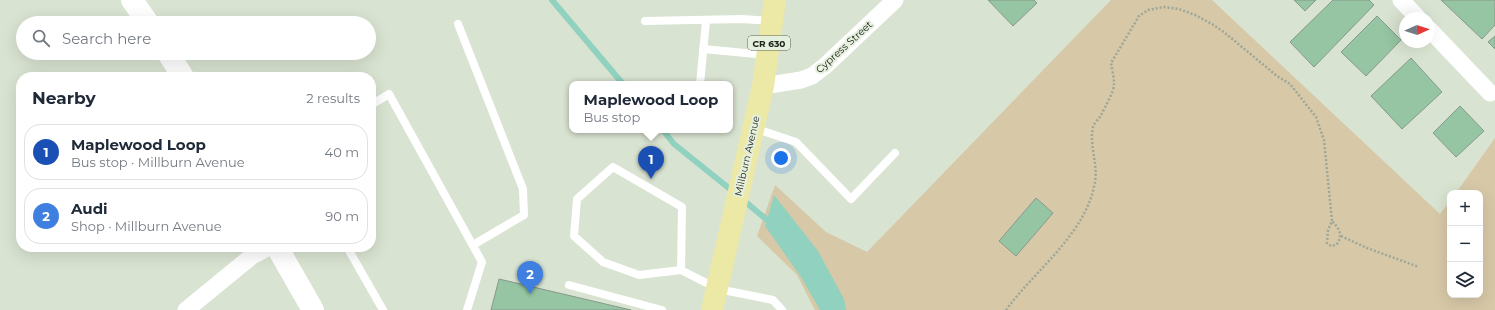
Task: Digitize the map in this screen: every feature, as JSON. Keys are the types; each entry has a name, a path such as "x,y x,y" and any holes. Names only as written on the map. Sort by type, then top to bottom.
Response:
{"main road":[{"path":"132,0 143,16"},
{"name":"Millburn Avenue","path":"712,310 763,86 773,22 774,0"},
{"path":"172,60 180,72"},
{"path":"280,252 313,310"}],"street":[{"name":"Cypress Street","path":"763,86 801,80 812,76 825,66 895,0"},
{"path":"1400,0 1412,12"},
{"path":"1435,35 1490,92"},
{"path":"186,310 252,256 260,252"}],"lane":[{"path":"645,21 706,21 742,19 773,22"},
{"path":"700,81 706,21"},
{"path":"458,24 523,189 524,215 473,245"},
{"path":"703,49 767,55"},
{"path":"376,102 389,94 482,262 467,310"},
{"path":"754,128 796,142 850,199 895,153"},
{"path":"681,270 682,207 613,168 577,199 574,236 603,262 639,275 681,270 718,289 773,300 782,310"},
{"path":"350,252 383,310"},
{"path":"569,286 662,310"}],"path":[{"path":"1006,310 1043,266 1060,250 1074,231 1090,201 1095,180 1095,157 1092,142 1093,125 1106,105 1114,84 1111,63 1139,16 1148,10 1164,7 1179,9 1195,15 1225,33 1277,76 1290,84 1316,118 1324,140 1332,221 1328,230 1327,243 1332,246 1336,245 1340,241 1341,236 1337,226 1332,221"},
{"path":"1341,236 1367,248 1418,267"}],"shaded area":[{"path":"1111,0 1212,0 1440,214 1447,205 1447,298 1483,298 1483,190 1458,190 1495,138 1495,310 815,310 797,275 757,236 775,185 826,232 867,252"}],"water":[{"path":"774,195 818,251 844,299 846,310 820,310 801,277 765,226"}],"building":[{"path":"988,0 1034,0 1037,3 1013,26"},
{"path":"1294,0 1316,0 1305,11"},
{"path":"1333,0 1369,0 1374,5 1314,67 1290,42"},
{"path":"1441,0 1495,0 1495,25 1482,39"},
{"path":"1377,16 1399,38 1399,42 1366,76 1341,52"},
{"path":"1495,36 1495,49 1488,42"},
{"path":"1411,58 1442,92 1402,129 1371,96"},
{"path":"1460,106 1484,131 1456,157 1433,133"},
{"path":"1036,198 1053,213 1016,256 999,241"},
{"path":"499,279 631,310 491,310"}],"waterway":[{"path":"552,0 620,81"},
{"path":"665,133 674,144 735,193"},
{"path":"742,199 773,225"}],"place":[{"name":"Maplewood Loop","path":"651,179"},
{"name":"Audi","path":"530,294"}]}
